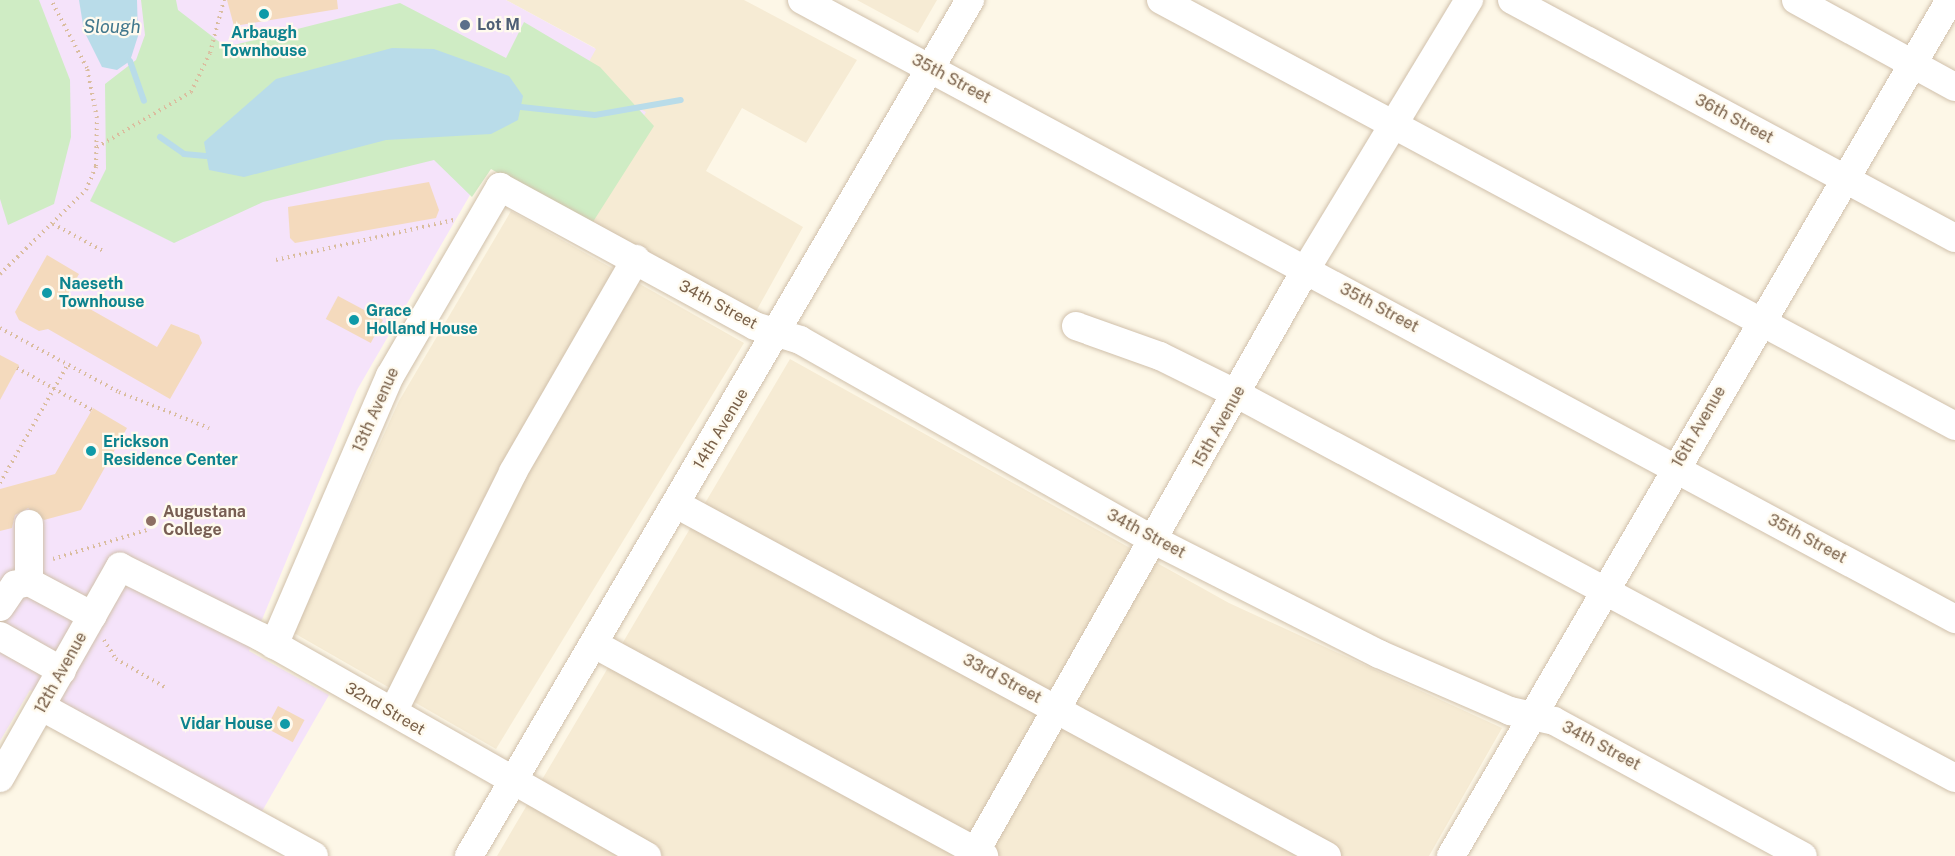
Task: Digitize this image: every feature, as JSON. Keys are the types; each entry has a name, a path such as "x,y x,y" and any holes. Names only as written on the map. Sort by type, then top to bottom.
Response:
{"street":[{"name":"35th Street","path":"802,0 1955,619"},
{"name":"14th Avenue","path":"469,856 777,334 970,0"},
{"path":"1161,0 1955,426"},
{"name":"15th Avenue","path":"977,854 1057,709 1238,394 1306,269 1469,0"},
{"name":"36th Street","path":"1512,0 1955,237"},
{"path":"1796,0 1955,87"},
{"name":"16th Avenue","path":"1451,856 1950,0"},
{"name":"34th Street","path":"500,187 777,334 800,340 1154,540 1380,654 1532,717 1554,721 1803,856"},
{"name":"13th Avenue","path":"274,645 390,376 500,187"},
{"path":"398,702 513,472 636,259"},
{"path":"1076,326 1160,356 1238,394 1603,593 1955,778"},
{"name":"33rd Street","path":"676,504 1327,856"},
{"path":"29,524 31,574"},
{"name":"32nd Street","path":"120,567 274,645 513,783 647,856"},
{"name":"12th Avenue","path":"0,778 120,567"},
{"path":"0,607 10,590 31,574"},
{"path":"31,574 92,617"},
{"path":"0,636 62,671"},
{"path":"594,644 977,854"},
{"path":"42,707 314,856"}],"path":[{"path":"0,274 86,190 96,166 97,118 87,68 51,0"},
{"path":"96,147 191,92 210,52 224,0"},
{"path":"276,260 457,219 476,228"},
{"path":"53,224 105,252"},
{"path":"0,328 67,366 209,428"},
{"path":"0,483 67,366"},
{"path":"17,368 55,387 92,410"},
{"path":"31,574 147,530"},
{"path":"92,617 116,660 166,688"}],"shaded area":[{"name":"Augustana College","path":"0,0 506,0 596,49 581,76 646,112 585,219 488,164 357,390 249,651 329,695 257,820 30,690 0,741"},
{"path":"506,0 744,0 857,60 806,143 742,108 706,171 803,227 754,315 585,219 581,76 595,48"},
{"path":"857,0 937,0 918,33"},
{"path":"511,211 744,343 496,749 294,633 399,401"},
{"path":"790,359 1229,603 1502,728 1429,856 497,856"}],"green space":[{"path":"0,0 39,0 70,80 71,137 54,204 8,225 0,199"},
{"path":"141,0 176,0 178,10 226,47 400,3 506,58 524,22 600,67 654,126 591,225 491,169 472,197 434,160 263,202 174,243 90,201 106,169 105,84 136,60 145,35"}],"water":[{"name":"Slough","path":"79,0 137,0 138,36 130,61 117,70 102,67 84,31"},
{"path":"392,48 434,49 509,76 523,96 518,120 491,134 386,140 244,177 209,170 204,142 276,79"}],"building":[{"name":"Arbaugh Townhouse","path":"227,0 337,0 338,9 234,26"},
{"path":"429,182 439,210 436,218 295,243 290,238 288,207"},
{"path":"47,255 79,274 67,296 157,347 171,324 199,335 202,343 170,399 48,329 39,331 19,320 15,312"},
{"name":"Grace Holland House","path":"338,296 383,320 371,343 326,319"},
{"path":"0,355 19,365 0,400"},
{"name":"Erickson Residence Center","path":"93,408 127,428 81,510 44,520 28,508 15,515 12,528 0,531 0,489 55,474"},
{"name":"Vidar House","path":"278,706 304,720 293,742 266,728"}],"waterway":[{"path":"130,61 144,101"},
{"path":"521,107 595,115 681,100"},
{"path":"160,137 184,154 206,156"}],"place":[{"name":"Arbaugh Townhouse","path":"264,14"},
{"name":"Lot M","path":"465,25"},
{"name":"Naeseth Townhouse","path":"47,293"},
{"name":"Grace Holland House","path":"354,320"},
{"name":"Erickson Residence Center","path":"91,451"},
{"name":"Augustana College","path":"151,521"},
{"name":"Vidar House","path":"285,724"}]}
